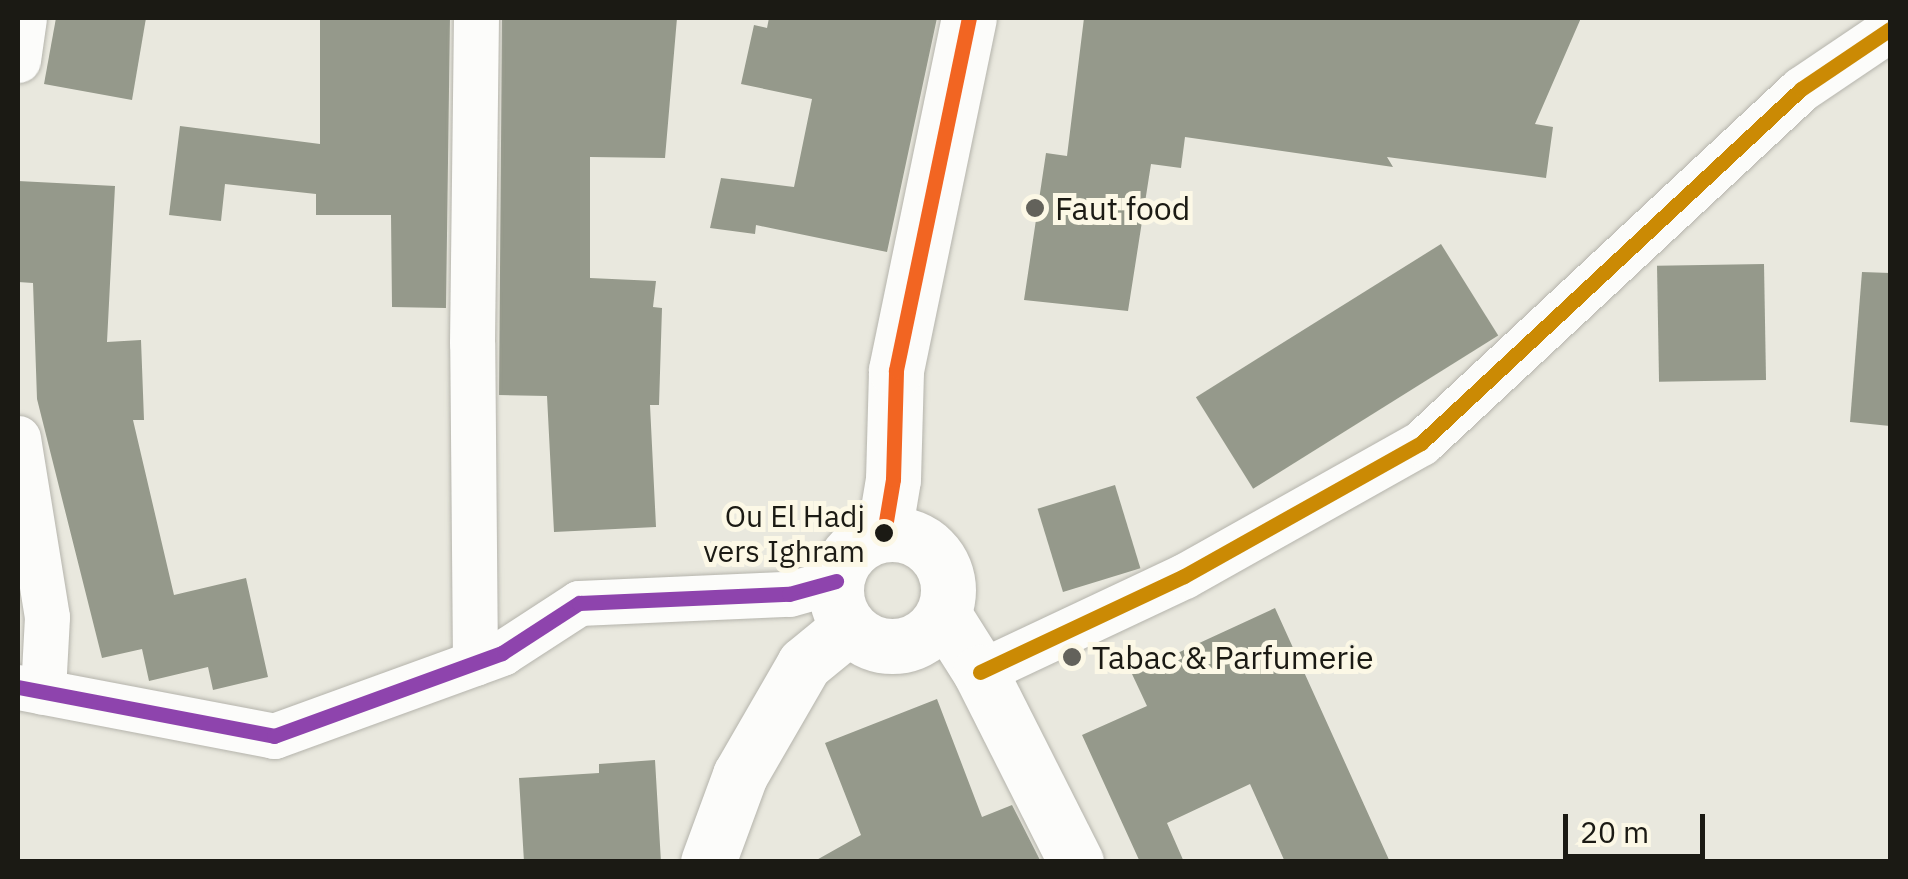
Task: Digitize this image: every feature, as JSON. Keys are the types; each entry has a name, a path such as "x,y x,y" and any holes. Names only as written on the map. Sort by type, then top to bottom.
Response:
{"street":[{"path":"18,60 24,18"},
{"path":"475,663 476,18"},
{"path":"884,533 893,479 896,370 969,18"},
{"path":"980,672 1184,576 1421,442 1802,89 1890,29"},
{"path":"18,438 47,616 30,689 274,736 502,653 579,603 789,594 843,604 872,643 905,646 932,631 944,614 949,586 932,549 904,534 884,533 853,549 843,604 740,775 708,862"},
{"path":"944,614 980,672 1076,862"}],"building":[{"path":"56,18 146,18 132,100 44,84"},
{"path":"320,18 450,18 446,308 392,307 391,215 316,215 316,194 225,184 221,221 169,215 180,126 320,144"},
{"path":"502,18 677,18 665,158 590,157 590,278 656,281 653,307 662,308 659,405 650,405 656,527 554,532 547,396 499,395"},
{"path":"769,18 937,18 887,252 756,225 755,234 710,228 721,178 794,187 812,99 741,84 754,25 767,28"},
{"path":"1084,18 1581,18 1535,124 1553,127 1546,178 1387,157 1393,167 1185,137 1181,168 1151,164 1128,311 1024,300 1046,153 1067,156"},
{"path":"18,181 115,186 107,342 141,340 144,420 133,420 174,595 246,578 268,677 213,690 208,667 149,681 142,649 102,658 37,399 33,283 18,282"},
{"path":"1441,244 1498,336 1253,489 1196,397"},
{"path":"1764,264 1766,380 1659,382 1657,266"},
{"path":"1862,272 1890,273 1890,426 1850,422"},
{"path":"1115,485 1140,568 1063,592 1038,509"},
{"path":"1275,608 1390,862 1285,862 1250,784 1167,823 1184,862 1140,862 1082,735 1147,706 1132,674"},
{"path":"937,699 982,817 1012,805 1041,862 813,862 861,835 825,743"},
{"path":"655,760 661,862 524,862 519,778 599,773 599,764"}],"transit line":[{"path":"884,533 893,479 896,370 969,18"},
{"path":"980,672 1184,576 1421,443 1801,89 1890,29"},
{"path":"18,687 274,736 502,653 579,603 789,594 836,581"}],"place":[{"name":"Faut food","path":"1035,208"},
{"name":"Ou El Hadj vers Ighram","path":"884,533"},
{"name":"Tabac & Parfumerie","path":"1072,657"}]}
